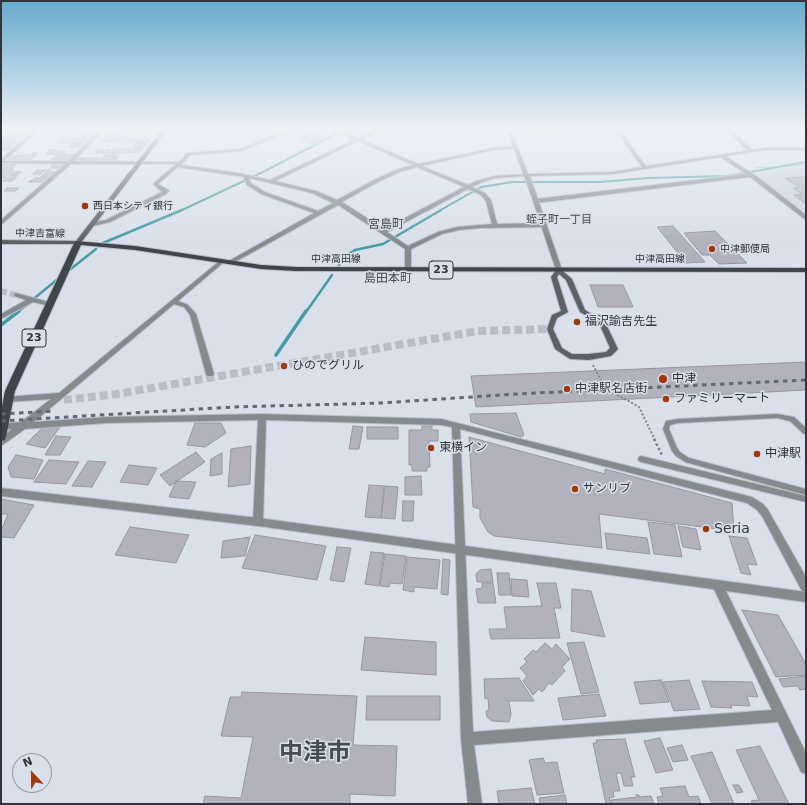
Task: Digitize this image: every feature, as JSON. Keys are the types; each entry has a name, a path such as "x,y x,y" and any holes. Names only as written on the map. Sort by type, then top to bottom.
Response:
{"main road":[{"path":"78,243 136,168"},
{"name":"中津吉富線","path":"1,242 78,243"},
{"name":"中津高田線","path":"78,243 142,249 261,267 296,270 806,270"},
{"name":"23","path":"1,437 5,403 78,243"},
{"path":"558,270 569,278 582,311 602,322 614,349 608,354 589,357 570,356 559,349 550,329 554,317 565,312 554,277 558,270"}],"street":[{"path":"1,223 64,168"},
{"path":"93,224 108,221 164,193 166,191 155,184 175,168"},
{"path":"199,168 272,181 308,190 338,202 408,248"},
{"path":"272,181 300,168"},
{"path":"231,262 383,178 409,168"},
{"path":"422,168 467,187 487,198 490,203 495,226"},
{"path":"524,168 558,270"},
{"path":"383,232 467,187 495,177 592,174 645,168"},
{"path":"739,168 806,218"},
{"path":"536,201 750,175"},
{"path":"247,176 246,179 249,184 263,193 319,213"},
{"path":"408,248 447,231 473,226 544,225"},
{"path":"408,248 408,270"},
{"path":"1,443 61,396 222,261"},
{"path":"16,295 50,304"},
{"path":"1,317 31,300"},
{"path":"174,302 186,306 192,314 210,374"},
{"path":"5,403 61,396"},
{"path":"258,522 262,417"},
{"path":"2,427 158,418 262,417 441,422 749,500 760,507 765,513 806,587"},
{"path":"456,425 467,739 475,804"},
{"path":"1,492 258,522 806,597"},
{"path":"717,585 806,767"},
{"path":"467,739 781,716"}],"lane":[{"path":"806,432 792,419 777,416 678,421 668,423 666,429 674,450 687,460 806,492"},
{"path":"641,459 806,498"}],"path":[{"path":"742,170 773,168"},
{"path":"589,357 605,388 639,407 663,457"}],"shaded area":[{"path":"806,168 806,213 753,173 757,170"}],"building":[{"path":"1,168 13,168 11,169 14,169 4,178 1,178 1,173 4,170 1,170"},
{"path":"37,170 51,170 44,171 41,174 33,174"},
{"path":"13,172 21,172 12,181 3,181"},
{"path":"46,172 56,172 51,177 41,177"},
{"path":"806,177 806,185 797,186 785,178"},
{"path":"36,178 49,178 45,182 28,182"},
{"path":"803,187 806,189 806,204 794,195 802,194 793,188"},
{"path":"7,188 19,188 16,191 4,191"},
{"path":"673,226 705,262 686,263 657,227"},
{"path":"715,231 747,263 719,264 710,255 702,255 684,233"},
{"path":"590,285 623,285 633,307 598,307"},
{"path":"806,362 806,390 476,407 471,376"},
{"path":"516,413 524,435 521,437 471,422 470,414"},
{"path":"195,423 221,423 226,433 205,447 187,445"},
{"path":"353,426 363,427 359,449 349,449"},
{"path":"422,426 432,426 432,430 438,430 438,441 429,441 430,467 427,467 427,471 412,471 412,465 409,465 409,430 422,430"},
{"path":"60,427 45,448 26,444 42,428"},
{"path":"367,427 398,427 398,439 367,439"},
{"path":"56,436 71,437 60,455 45,455"},
{"name":"サンリブ","path":"469,437 605,474 605,469 732,503 734,531 599,514 602,548 494,536 488,532 480,518 480,509 473,507"},
{"path":"251,446 250,484 228,487 231,449"},
{"path":"196,452 205,462 170,486 160,475"},
{"path":"222,453 222,474 210,476 211,459"},
{"path":"16,455 43,460 34,479 11,477 8,467"},
{"path":"49,460 79,462 66,484 34,482"},
{"path":"88,461 106,462 92,487 72,486"},
{"path":"129,465 157,468 148,485 120,482"},
{"path":"421,476 422,495 405,495 405,477"},
{"path":"176,481 196,482 189,499 169,497"},
{"path":"369,485 384,486 381,518 365,517"},
{"path":"385,486 398,487 395,519 381,518"},
{"path":"1,499 34,505 14,538 1,537 1,531 8,514 1,514"},
{"path":"403,501 414,501 413,521 402,521"},
{"path":"648,522 675,525 682,557 654,554"},
{"path":"678,526 696,529 701,550 683,547"},
{"path":"130,527 189,535 176,563 115,555"},
{"path":"605,533 647,538 650,554 607,549"},
{"path":"255,535 326,546 317,580 242,568"},
{"path":"729,536 747,538 757,565 747,564 751,575 741,573"},
{"path":"250,537 245,556 221,558 223,541"},
{"path":"337,547 351,548 344,582 330,580"},
{"path":"371,552 384,553 379,586 365,584"},
{"path":"385,554 406,556 402,584 390,583 389,587 380,586"},
{"path":"407,557 440,560 437,589 414,587 414,592 403,590"},
{"path":"443,559 450,560 448,595 441,594"},
{"path":"491,569 493,582 477,582 476,574 480,570"},
{"path":"497,573 509,573 511,595 499,595"},
{"path":"511,579 527,580 529,597 512,596"},
{"path":"482,583 493,583 496,603 478,603 476,589 482,588"},
{"path":"537,583 556,583 561,608 554,608 560,638 491,639 489,629 507,629 504,607 542,606"},
{"path":"572,589 591,591 605,637 571,631"},
{"path":"742,610 778,615 806,664 806,675 776,677"},
{"path":"365,637 436,642 436,675 361,670"},
{"path":"584,642 599,692 581,694 567,643"},
{"path":"545,643 552,649 556,644 570,659 562,667 565,671 552,685 549,683 542,692 539,689 533,695 523,681 527,676 520,668 527,662 524,659 533,650 536,652"},
{"path":"806,676 806,689 800,690 798,686 783,687 779,679"},
{"path":"519,678 534,701 509,701 511,714 509,722 492,721 487,717 486,711 489,710 488,698 485,699 484,679"},
{"path":"661,680 669,702 640,704 634,682"},
{"path":"689,680 700,709 674,711 663,682"},
{"path":"702,681 752,682 758,697 747,696 750,706 731,705 732,708 711,707"},
{"path":"242,692 357,696 353,745 397,746 395,796 350,794 350,804 203,804 205,796 241,798 253,737 221,736 230,697 241,697"},
{"path":"599,694 606,716 563,720 558,698"},
{"path":"367,696 440,696 440,720 366,720"},
{"path":"660,738 673,770 656,773 644,741"},
{"path":"625,739 635,777 631,777 633,786 624,786 621,773 616,773 620,791 613,791 614,797 609,798 611,804 606,804 593,743 597,743 596,740"},
{"path":"682,745 688,760 673,762 667,748"},
{"path":"760,746 789,804 753,804 751,801 759,800 736,750"},
{"path":"712,752 734,804 712,804 691,756"},
{"path":"543,758 545,763 557,762 564,793 537,795 529,760"},
{"path":"733,785 739,785 743,792 737,793"},
{"path":"685,786 689,797 698,796 701,804 659,804 657,797 663,796 660,788"},
{"path":"531,788 535,804 499,804 497,791"},
{"path":"565,795 567,804 540,804 539,798"},
{"path":"636,795 639,795 639,797 651,796 654,804 612,804 611,800 637,797"}],"waterway":[{"path":"180,211 272,168"},
{"path":"439,211 481,187 513,182 600,182 648,178 727,176 775,168"},
{"path":"103,243 182,210"},
{"path":"339,265 345,256 355,250 383,244 441,210"},
{"path":"67,272 96,249"},
{"path":"306,312 332,275"},
{"path":"31,301 59,278"},
{"path":"17,312 27,305"},
{"path":"1,325 19,311"},
{"path":"276,355 306,311"}],"tunnel":[{"path":"1,291 16,295"},
{"path":"64,400 117,394 478,331 550,329"}],"railway":[{"path":"1,421 233,407 381,403 516,394 806,380"},
{"path":"1,414 53,411"}],"place":[{"name":"西日本シティ銀行","path":"85,206"},
{"name":"中津郵便局","path":"712,249"},
{"name":"福沢諭吉先生","path":"577,322"},
{"name":"ひのでグリル","path":"284,366"},
{"name":"中津","path":"663,379"},
{"name":"中津駅名店街","path":"567,389"},
{"name":"ファミリーマート","path":"666,399"},
{"name":"東横イン","path":"431,448"},
{"name":"中津駅","path":"757,454"},
{"name":"サンリブ","path":"575,489"},
{"name":"Seria","path":"706,529"}],"district":[{"name":"蛭子町一丁目","path":"559,220"},
{"name":"宮島町","path":"386,225"},
{"name":"島田本町","path":"388,279"},
{"name":"中津市","path":"315,754"}]}
